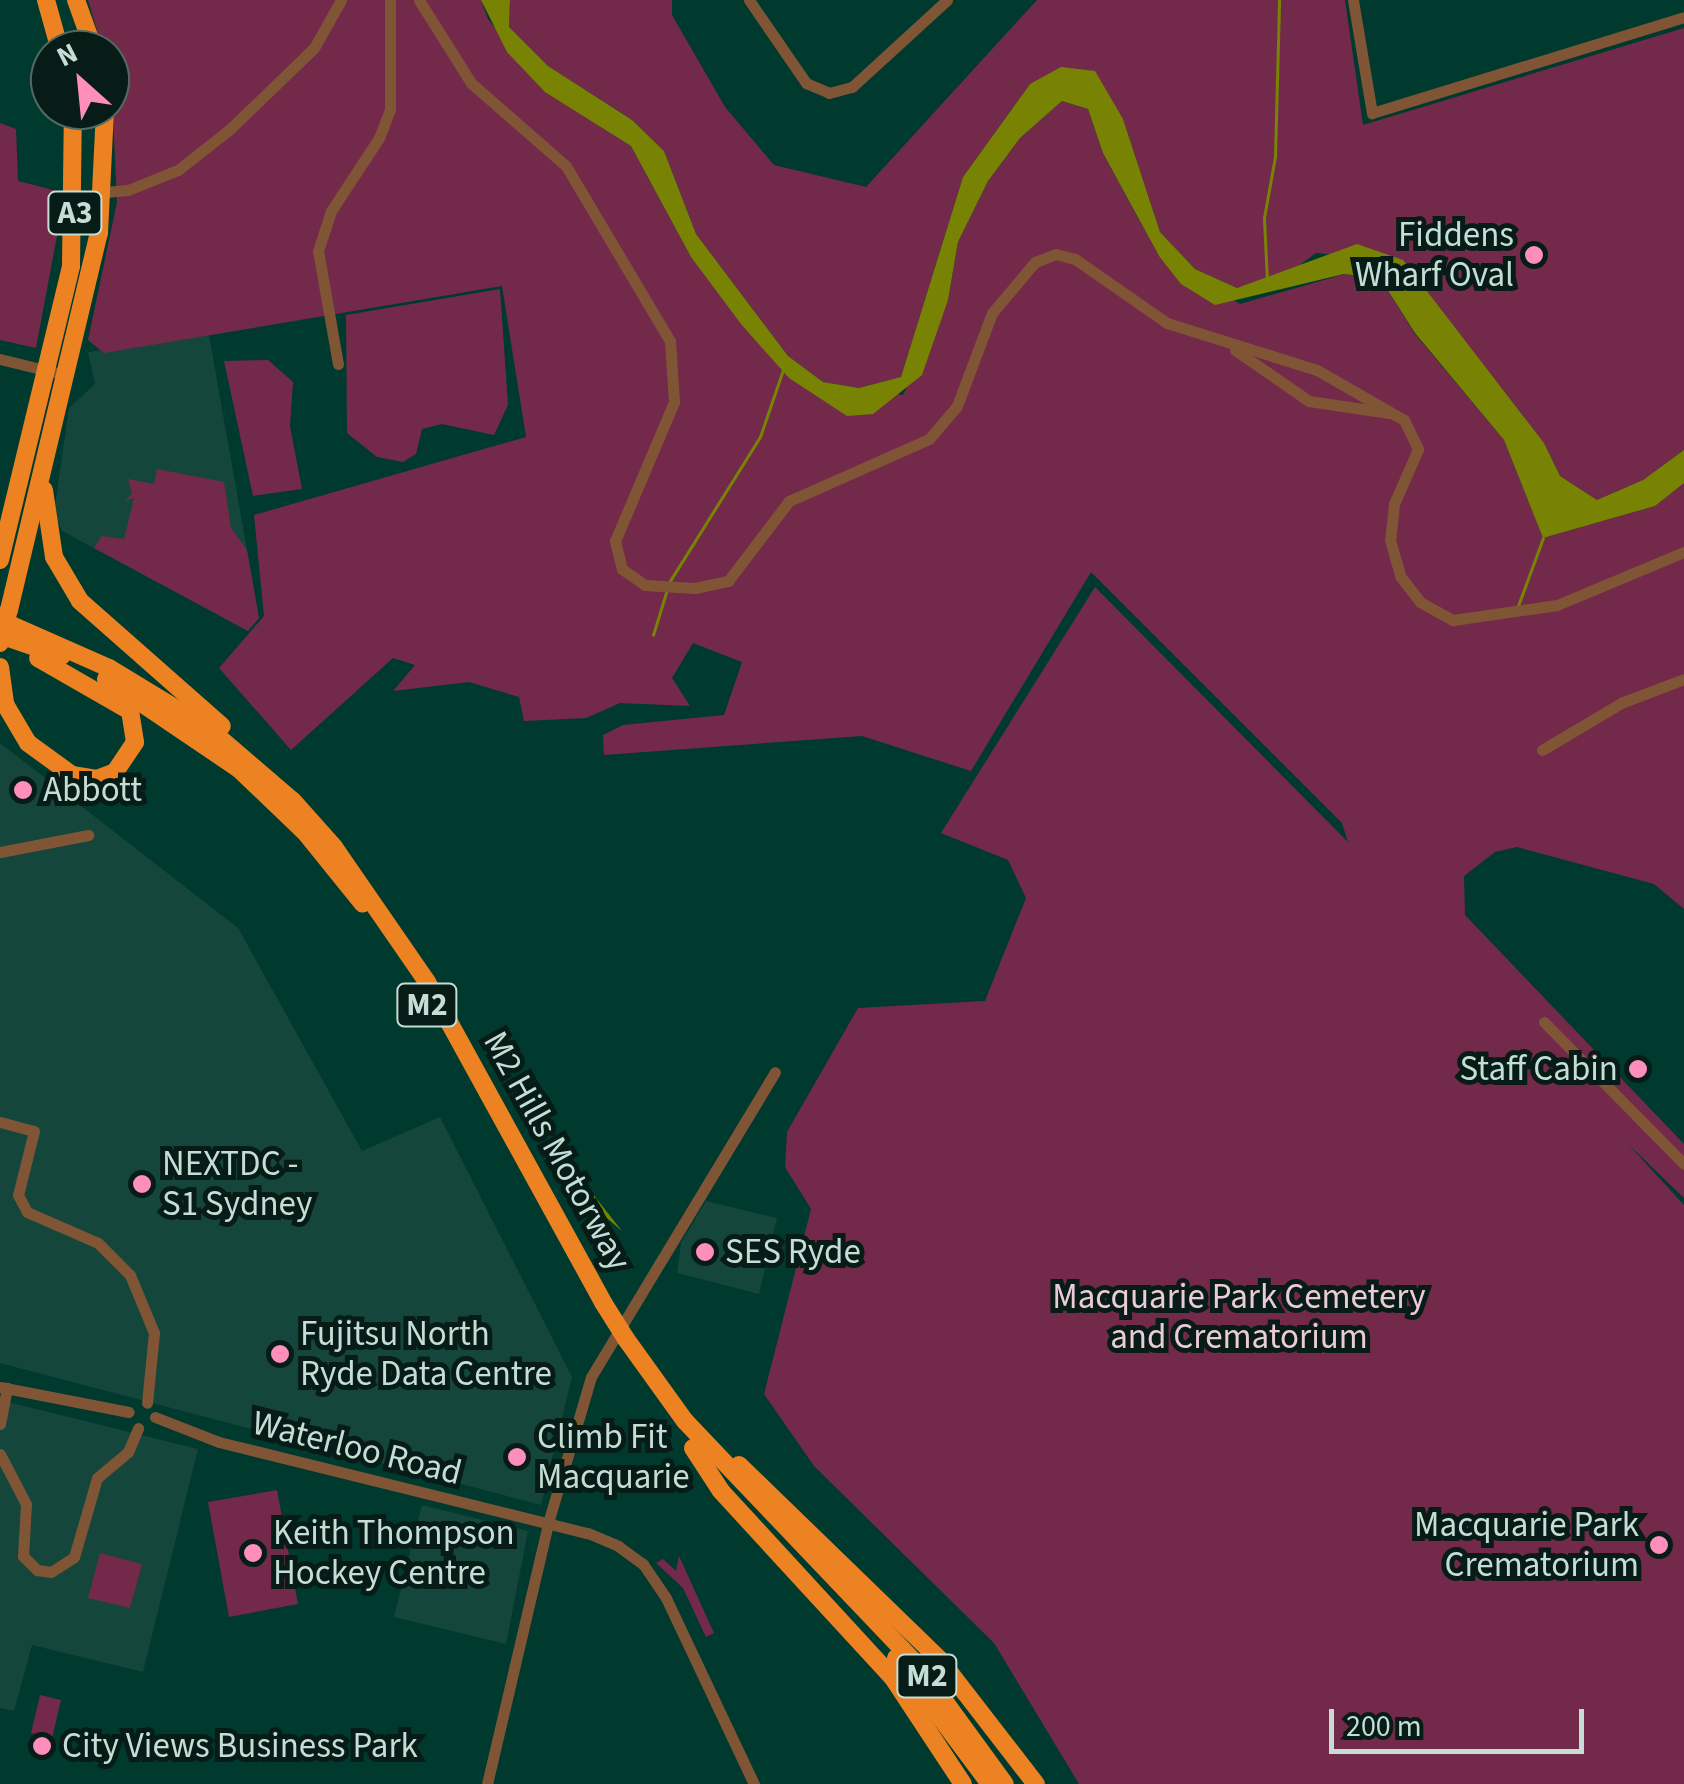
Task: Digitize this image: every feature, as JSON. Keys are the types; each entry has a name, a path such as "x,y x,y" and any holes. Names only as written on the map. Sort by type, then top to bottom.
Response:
{"highway":[{"path":"46,0 54,30"},
{"path":"76,0 87,30"},
{"name":"A3","path":"0,640 5,605 43,469 71,266 76,189 74,130"},
{"name":"A3","path":"0,560 105,192 105,130"},
{"path":"76,189 105,192"},
{"name":"M2","path":"43,469 54,556 80,601 284,780 294,801"},
{"name":"M2 Hills Motorway","path":"5,605 148,688 208,728 294,801 405,944 600,1310"},
{"path":"0,640 123,703 135,725 128,759 97,779 72,775 49,760 12,722 0,666"},
{"name":"M2 Hills Motorway","path":"0,640 74,662 165,714 240,769 305,832 402,961 600,1310 693,1448 878,1638 990,1784"},
{"name":"M2 Hills Motorway","path":"622,1345 685,1421 894,1638 1005,1784"},
{"path":"685,1421 707,1434 928,1648 1036,1784"},
{"path":"693,1448 721,1491 893,1678 964,1784"}],"street":[{"path":"105,192 128,190 178,170 230,128 314,48 342,0"},
{"path":"338,364 318,251 331,210 380,138 390,110 390,0"},
{"path":"419,0 471,83 566,166 670,341 674,402 614,541 622,569 656,586 672,588 728,580 789,501 914,450 941,429 960,399 992,313 1042,258 1067,256 1161,320 1317,370 1392,413 1418,437 1390,540 1400,576 1420,602 1453,620 1557,605 1684,552"},
{"path":"749,0 806,83 829,93 852,87 947,0"},
{"path":"1353,0 1372,113 1684,16"},
{"path":"1227,344 1309,401 1392,413"},
{"path":"0,359 56,373"},
{"path":"1542,750 1622,703 1684,679"},
{"path":"0,852 88,834"},
{"path":"1544,1022 1684,1164"},
{"path":"487,1784 548,1523 600,1356 774,1072"},
{"path":"0,1122 34,1130 18,1195 27,1212 98,1242 130,1275 154,1333 147,1403 155,1417 138,1428 128,1452 97,1478 74,1557 51,1572 37,1570 23,1556 26,1504 0,1454"},
{"path":"0,1424 4,1388 129,1412 147,1403"},
{"path":"129,1412 138,1428"},
{"name":"Waterloo Road","path":"155,1417 219,1442 605,1538 656,1580 754,1784"}],"shaded area":[{"path":"481,0 510,0 509,27 548,66 632,120 664,151 696,234 788,356 823,382 859,388 901,377 963,177 1030,84 1061,67 1095,71 1123,119 1160,232 1195,269 1237,288 1357,244 1403,260 1544,443 1560,476 1597,500 1643,480 1684,450 1684,483 1655,506 1543,538 1504,440 1415,333 1380,278 1344,274 1215,305 1181,284 1159,256 1103,153 1088,109 1062,101 1020,138 988,181 958,242 948,300 922,375 873,414 847,416 789,378 741,324 691,257 631,146 545,92 507,52"},
{"path":"209,335 259,618 248,631 62,531 54,513 69,408 95,384 88,352"},
{"path":"0,743 238,928 362,1151 440,1117 572,1377 541,1505 0,1363"},
{"path":"557,1161 581,1179 622,1231 601,1213 625,1253 617,1257"},
{"path":"706,1201 777,1218 759,1294 677,1273 681,1243"},
{"path":"0,1400 198,1449 143,1672 32,1645 14,1711 0,1708"},
{"path":"422,1505 528,1531 506,1644 394,1617"}],"green space":[{"name":"Macquarie Park Cemetery and Crematorium","path":"88,0 481,0 488,19 545,91 631,146 691,257 789,378 903,395 948,300 958,242 988,181 1020,138 1062,101 1088,109 1103,153 1159,256 1240,304 1345,274 1380,278 1415,334 1504,440 1543,538 1655,506 1684,483 1684,909 1654,884 1517,847 1495,852 1464,876 1465,915 1684,1144 1684,1198 1628,1144 1684,1205 1684,1784 1079,1784 994,1643 814,1466 764,1394 811,1209 785,1167 787,1132 858,1008 985,1001 1026,898 1008,860 941,833 1095,587 1348,842 1342,823 1091,572 971,771 862,736 604,755 603,735 623,725 724,715 742,662 693,643 672,678 690,706 620,703 586,718 524,721 519,697 469,682 393,691 415,665 393,658 291,750 219,668 264,616 254,515 526,437 502,286 104,353 88,340 117,202 114,130 130,130 130,30 97,30"},
{"path":"510,0 672,0 672,15 725,107 774,165 866,187 1037,0 1345,0 1363,125 1684,28 1684,450 1643,480 1597,500 1560,476 1544,443 1402,260 1316,253 1286,275 1237,288 1195,269 1160,232 1123,119 1030,84 963,177 901,377 859,388 823,382 788,356 696,234 664,151 632,120 548,66 509,27"},
{"path":"0,123 16,129 18,181 65,193 36,348 0,340"},
{"path":"500,289 508,405 494,435 442,424 422,429 416,454 403,462 377,457 347,433 346,315"},
{"path":"268,360 293,382 290,426 302,489 253,496 224,361"},
{"path":"157,469 224,482 231,528 247,550 259,618 248,631 94,548 102,536 124,539 134,498 124,501 132,494 128,479 154,484"},
{"name":"Keith Thompson Hockey Centre","path":"277,1490 298,1604 229,1617 208,1502"},
{"path":"100,1553 142,1564 130,1608 88,1598"},
{"path":"679,1556 714,1633 706,1637 683,1588 656,1563 663,1559 676,1571"},
{"path":"40,1695 61,1700 52,1738 31,1733"}],"waterway":[{"path":"1267,282 1264,218 1275,157 1279,0"},
{"path":"670,581 760,437 783,370"},
{"path":"1518,606 1543,538"},
{"path":"653,635 666,593"}],"place":[{"name":"Fiddens Wharf Oval","path":"1534,255"},
{"name":"Abbott","path":"23,790"},
{"name":"Staff Cabin","path":"1638,1069"},
{"name":"NEXTDC - S1 Sydney","path":"142,1184"},
{"name":"SES Ryde","path":"705,1252"},
{"name":"Fujitsu North Ryde Data Centre","path":"280,1354"},
{"name":"Climb Fit Macquarie","path":"517,1457"},
{"name":"Macquarie Park Crematorium","path":"1659,1545"},
{"name":"Keith Thompson Hockey Centre","path":"253,1553"},
{"name":"City Views Business Park","path":"42,1746"}]}
